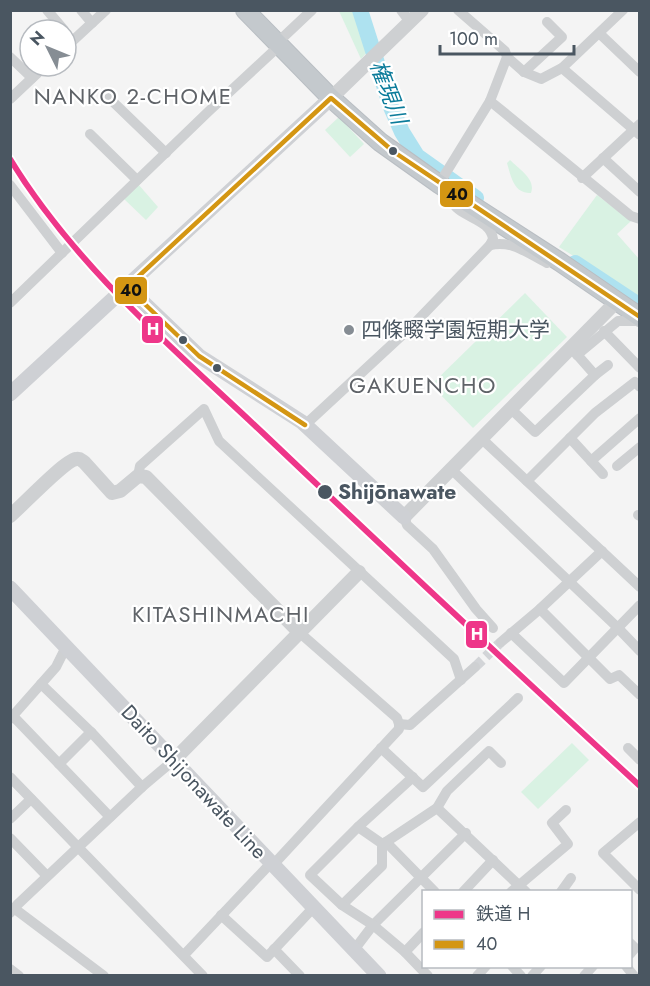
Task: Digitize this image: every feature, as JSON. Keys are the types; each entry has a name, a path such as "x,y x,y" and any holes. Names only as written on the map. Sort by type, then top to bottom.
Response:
{"highway":[{"path":"245,10 331,98 380,142 445,182 639,315"}],"main road":[{"path":"10,394 331,98"},
{"path":"127,286 199,356 305,425 404,517"},
{"name":"Daito Shijonawate Line","path":"10,588 378,975"}],"street":[{"path":"81,10 92,23"},
{"path":"78,31 92,23 106,10"},
{"path":"10,303 312,10"},
{"path":"331,98 376,55 406,16 422,10"},
{"path":"458,10 505,51 507,57 524,72 541,79 562,68 623,10"},
{"path":"524,72 562,37 547,22"},
{"path":"600,34 639,72"},
{"path":"305,425 413,325 490,245 493,239 488,228 454,206 445,182 490,101 507,57"},
{"path":"562,68 638,130 582,178"},
{"path":"10,99 32,78"},
{"path":"109,98 166,153"},
{"path":"490,101 582,178 631,216 638,216"},
{"path":"90,134 137,180"},
{"path":"603,158 639,192"},
{"path":"10,185 62,253"},
{"path":"490,245 510,244 547,263 560,262"},
{"path":"575,352 617,301"},
{"path":"493,628 476,609 433,549 407,525 404,517 511,409 575,352 618,321 639,315"},
{"path":"603,331 639,368"},
{"path":"575,352 595,375"},
{"path":"511,409 535,432 608,365"},
{"path":"527,481 595,413 635,381 639,387"},
{"path":"10,516 74,459 84,462 112,493 120,491 138,476 140,466 204,409 219,441 454,659 461,680"},
{"path":"591,461 638,424"},
{"path":"570,438 603,474"},
{"path":"482,439 639,587"},
{"path":"617,466 639,447"},
{"path":"452,470 617,627 639,651"},
{"path":"138,476 146,477 300,633 397,718 399,724 399,729 184,955"},
{"path":"501,642 602,551"},
{"path":"115,975 112,973 105,975 13,906 174,760 359,572"},
{"path":"511,633 564,683 639,604"},
{"path":"540,609 610,679 620,675 639,695"},
{"path":"66,647 56,667 12,717 110,817"},
{"path":"399,724 410,725 475,667"},
{"path":"41,684 91,732 142,787"},
{"path":"381,748 423,787 518,698"},
{"path":"59,764 91,732"},
{"path":"628,748 639,760"},
{"path":"342,905 382,866 382,847 385,843 437,808 447,791 489,751 501,763"},
{"path":"10,777 203,975"},
{"path":"413,777 310,875 342,905 373,925 405,952 428,975"},
{"path":"10,819 31,799"},
{"path":"437,808 466,833 519,889 568,844 552,823 566,810"},
{"path":"639,822 603,853 639,890"},
{"path":"358,827 385,843 434,890"},
{"path":"354,950 373,925 466,833"},
{"path":"10,838 47,876"},
{"path":"464,890 493,860"},
{"path":"562,890 571,878"},
{"path":"221,915 267,957 314,907"},
{"path":"405,952 422,933"},
{"path":"274,950 300,975"},
{"path":"10,969 19,975"}],"green space":[{"path":"339,11 356,11 368,51 361,59"},
{"path":"339,117 364,144 350,157 325,130"},
{"path":"510,160 529,179 531,193 521,191 514,184 507,163"},
{"path":"138,184 158,207 146,220 123,198"},
{"path":"597,195 631,221 617,234 639,259 638,296 559,247"},
{"path":"525,293 567,337 473,428 431,385"},
{"path":"572,743 589,760 538,809 521,792"}],"waterway":[{"name":"権現川","path":"360,10 391,107 402,132 417,156 476,198"},
{"name":"権現川","path":"575,263 640,306"}],"tunnel":[{"path":"475,667 501,642"}],"rail line":[{"name":"H","path":"10,159 65,236 128,305 640,786"}],"transit line":[{"name":"40","path":"305,425 199,356 127,287 331,98 394,152 640,317"}],"place":[{"name":"四條畷学園短期大学","path":"349,330"},
{"name":"Shijōnawate","path":"325,492"}],"district":[{"name":"NANKO 2-CHOME","path":"133,96"},
{"name":"GAKUENCHO","path":"423,385"},
{"name":"KITASHINMACHI","path":"221,614"}]}
